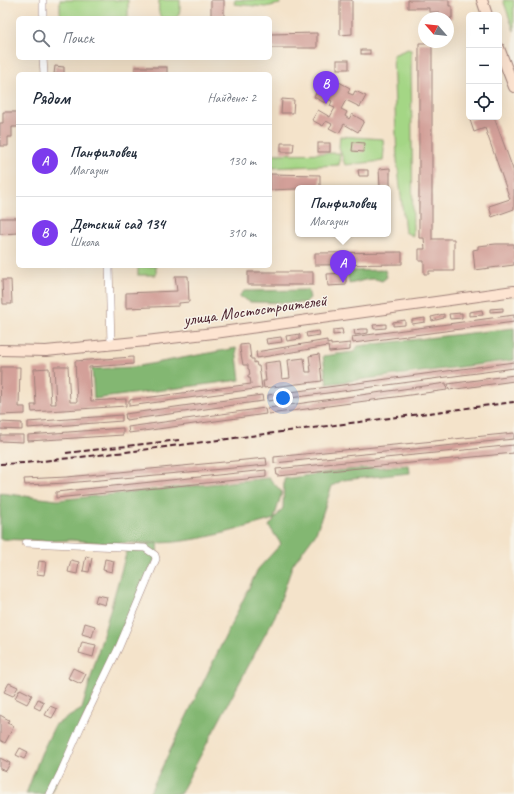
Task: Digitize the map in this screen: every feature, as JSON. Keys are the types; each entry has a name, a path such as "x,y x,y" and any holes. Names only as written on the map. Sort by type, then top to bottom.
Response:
{"main road":[{"path":"482,0 486,12"},
{"path":"502,56 514,87"},
{"name":"улица Мостостроителей","path":"0,350 46,350 222,332 514,291"}],"street":[{"path":"42,0 43,16"},
{"path":"43,60 44,72"},
{"path":"109,268 111,344"},
{"path":"26,543 145,548 155,555 156,559 119,647 50,794"}],"green space":[{"path":"60,0 128,0 128,16 60,16"},
{"path":"159,0 180,0 178,16 160,16"},
{"path":"235,0 281,0 280,4 265,7 234,4"},
{"path":"503,0 514,0 514,31"},
{"path":"408,49 411,50 413,236 405,232 397,160 393,55"},
{"path":"340,136 383,139 383,161 345,165 339,147"},
{"path":"340,153 339,165 272,168 272,154"},
{"path":"138,268 156,268 156,275 138,275"},
{"path":"385,270 387,277 382,281 369,279 349,284 347,271"},
{"path":"308,290 310,298 305,303 250,302 239,296 244,291"},
{"path":"514,328 514,360 327,384 323,356 354,352 358,346"},
{"path":"236,348 240,380 94,399 92,369 134,367"},
{"path":"409,465 410,473 343,480 332,486 316,533 293,564 275,616 180,794 149,794 258,569 281,544 269,526 283,508 284,479 336,471"},
{"path":"269,478 282,492 274,519 203,538 159,543 155,559 50,794 26,794 41,754 55,725 82,709 128,547 157,543 106,543 71,540 51,541 0,539 0,493 57,500"}],"building":[{"path":"211,0 224,0 224,16 211,16"},
{"path":"340,0 352,0 352,34 340,35"},
{"path":"408,0 449,0 449,6 452,6 452,12 429,12 429,8 408,8"},
{"path":"317,33 317,48 272,48 272,34"},
{"path":"419,48 432,48 432,239 454,239 454,271 429,271 429,274 424,274 424,261 419,261 419,249 425,249 424,238 419,238"},
{"path":"361,50 370,50 370,54 361,54"},
{"path":"337,60 349,60 349,69 337,69"},
{"path":"55,66 64,67 64,72 54,72"},
{"path":"135,67 167,67 167,72 135,72"},
{"path":"339,82 350,88 348,93 353,95 355,91 366,96 360,107 346,100 341,109 347,112 345,116 349,119 352,114 364,121 358,132 344,124 339,133 329,128 332,124 326,121 323,126 312,120 318,110 330,117 335,108 330,106 332,101 328,99 325,103 314,97 321,85 333,92"},
{"path":"282,99 294,100 293,113 281,113"},
{"path":"3,112 16,112 16,127 12,127 12,137 8,137 8,146 0,146 0,123 3,123"},
{"path":"470,120 495,120 514,172 514,209 492,217 489,206 510,199 485,128 474,132"},
{"path":"353,142 365,143 364,152 352,151"},
{"path":"281,143 294,143 293,152 281,152"},
{"path":"318,143 330,143 330,152 318,152"},
{"path":"390,168 390,185 380,185 379,169"},
{"path":"358,170 368,170 368,176 359,176"},
{"path":"272,174 320,175 320,185 295,185 295,189 272,190"},
{"path":"0,218 16,218 16,233 0,234"},
{"path":"514,244 514,265 475,270 473,250 478,249 478,246"},
{"path":"402,252 402,264 315,265 315,253"},
{"path":"248,272 313,272 313,285 248,285"},
{"path":"346,273 346,285 328,286 327,274"},
{"path":"175,276 188,276 189,302 179,303 179,306 126,308 126,293 177,291"},
{"path":"2,280 11,280 12,304 3,304"},
{"path":"503,308 503,311 490,312 490,309"},
{"path":"482,310 483,315 469,316 469,312"},
{"path":"462,313 462,318 450,319 449,314"},
{"path":"444,314 444,318 432,321 431,317"},
{"path":"514,315 514,322 353,343 352,337"},
{"path":"425,318 425,322 412,324 412,320"},
{"path":"405,320 405,325 393,326 393,322"},
{"path":"386,324 386,328 374,329 373,325"},
{"path":"342,329 343,334 333,335 333,330"},
{"path":"368,329 368,333 355,335 354,330"},
{"path":"319,331 320,335 307,337 306,333"},
{"path":"300,334 300,339 287,341 286,336"},
{"path":"281,337 282,342 267,344 266,339"},
{"path":"327,340 327,344 331,343 331,345 350,343 350,350 329,352 328,346 257,358 256,352"},
{"path":"249,344 251,359 254,359 254,363 256,362 257,366 259,366 262,388 129,406 129,400 251,384 250,378 248,378 248,375 250,375 248,365 243,365 240,349 240,345"},
{"path":"319,354 322,381 264,388 263,381 266,381 264,363 280,361 282,379 290,378 288,360 304,358 306,372 311,372 309,356"},
{"path":"133,357 133,364 89,367 91,401 126,399 126,406 32,412 31,405 36,405 34,369 49,368 51,404 56,404 54,366 68,366 70,402 77,402 75,361"},
{"path":"514,362 514,368 268,401 268,395"},
{"path":"1,367 20,367 19,407 25,407 25,414 0,415"},
{"path":"514,375 514,381 449,390 448,384"},
{"path":"446,383 447,390 269,414 268,408"},
{"path":"262,395 263,401 126,420 125,414"},
{"path":"265,408 266,414 129,433 128,427"},
{"path":"122,415 122,421 28,428 28,422"},
{"path":"0,422 22,423 22,430 0,429"},
{"path":"123,428 123,435 28,441 28,435"},
{"path":"514,433 514,439 274,463 274,457"},
{"path":"0,435 23,435 23,442 0,441"},
{"path":"514,445 514,453 277,476 276,469"},
{"path":"266,458 267,465 67,483 25,485 24,479 67,477"},
{"path":"266,470 266,477 56,498 56,492"},
{"path":"86,556 92,558 89,572 83,571"},
{"path":"105,559 114,561 112,572 103,570"},
{"path":"71,560 79,562 77,574 68,572"},
{"path":"39,561 46,562 44,575 37,574"},
{"path":"97,595 107,597 105,605 95,602"},
{"path":"85,623 95,626 92,637 82,634"},
{"path":"82,642 96,645 93,657 79,653"},
{"path":"73,668 86,674 81,684 68,678"},
{"path":"9,683 18,687 13,696 4,692"},
{"path":"20,689 32,695 27,704 15,698"},
{"path":"38,699 44,702 40,710 34,707"},
{"path":"50,706 57,709 52,718 45,715"},
{"path":"0,715 9,720 7,723 14,726 5,743 0,740"},
{"path":"20,748 28,752 24,759 16,755"},
{"path":"0,758 10,763 6,771 0,769"}],"railway":[{"path":"0,464 24,463 126,452 514,402"},
{"path":"66,453 179,440"}],"place":[{"name":"Детский сад 134","path":"326,104"},
{"name":"Панфиловец","path":"343,283"}]}
